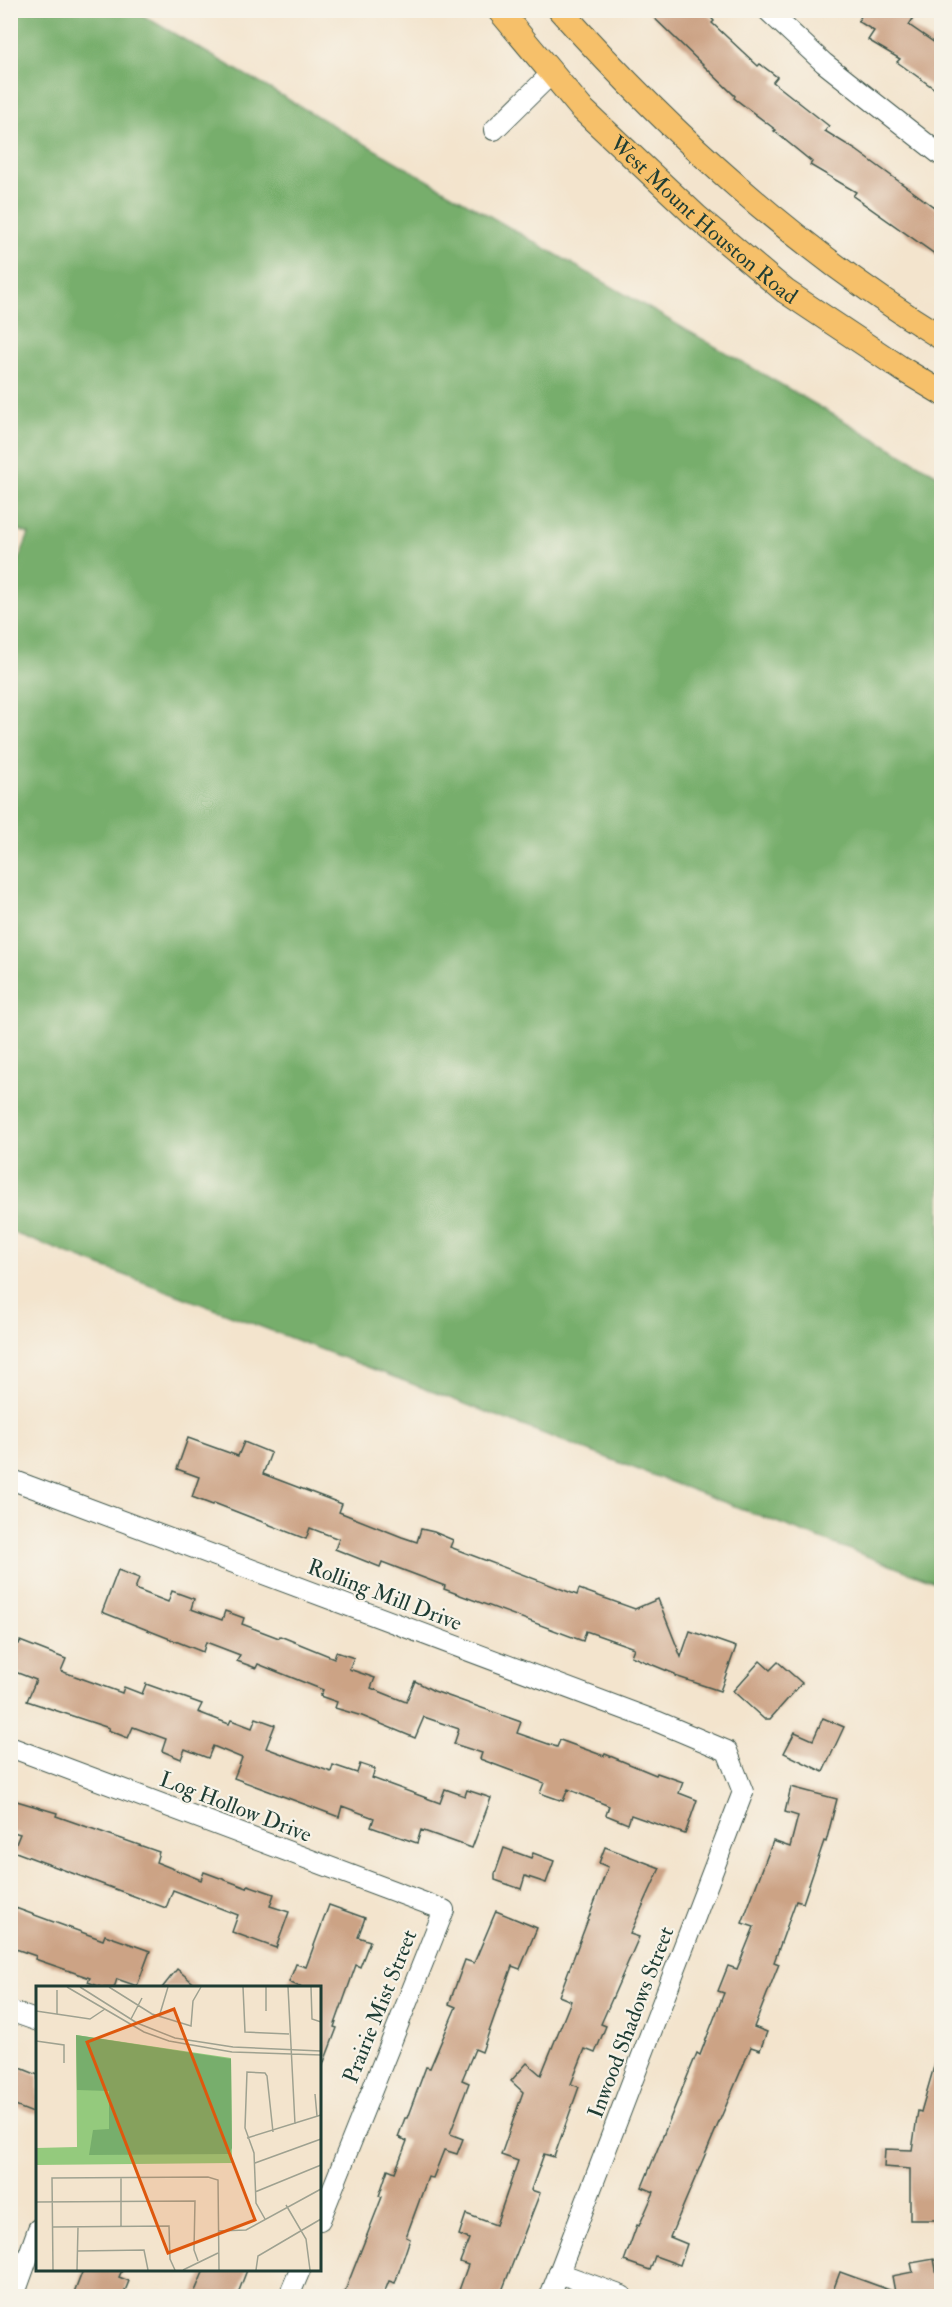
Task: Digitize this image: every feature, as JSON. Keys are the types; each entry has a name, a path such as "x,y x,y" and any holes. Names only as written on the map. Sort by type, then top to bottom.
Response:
{"main road":[{"name":"West Mount Houston Road","path":"499,10 582,108 697,218 785,291 942,393"},
{"name":"West Mount Houston Road","path":"560,10 616,73 730,182 855,280 942,338"}],"street":[{"path":"779,14 824,63 942,156"},
{"path":"494,130 552,73"},
{"name":"Rolling Mill Drive","path":"10,1479 656,1721 727,1751 733,1765"},
{"name":"Log Hollow Drive","path":"10,1747 444,1910"},
{"name":"Inwood Shadows Street","path":"550,2296 743,1792 733,1765"},
{"name":"Prairie Mist Street","path":"321,2218 444,1910"},
{"path":"10,2011 36,2020"},
{"path":"14,2296 36,2235"},
{"path":"289,2296 300,2271"},
{"path":"559,2273 622,2296"}],"green space":[{"path":"11,10 135,11 941,477 940,1584 11,1232 10,582 29,534 10,527"}],"building":[{"path":"646,10 704,10 714,21 712,23 758,66 760,64 777,77 773,82 829,126 825,131 856,150 942,213 942,259 853,196 856,192 810,165 812,162 774,131 776,130 734,98 735,96"},
{"path":"865,10 902,10 914,17 909,25 942,48 942,94 897,62 900,59 868,40 874,31 858,21"},
{"path":"188,1438 238,1456 244,1442 271,1453 263,1474 342,1504 339,1512 402,1537 417,1542 421,1529 434,1532 453,1540 450,1547 577,1595 579,1589 635,1609 658,1599 681,1657 690,1631 736,1647 720,1691 675,1676 675,1674 631,1656 634,1648 586,1631 583,1641 444,1589 445,1586 382,1562 380,1567 335,1549 339,1539 310,1528 306,1539 214,1503 213,1505 192,1497 199,1477 177,1469"},
{"path":"118,1570 139,1578 135,1589 168,1602 172,1591 194,1599 191,1609 222,1620 225,1611 244,1618 242,1624 279,1638 280,1636 334,1658 336,1652 354,1658 349,1669 375,1678 371,1688 406,1702 415,1681 434,1691 521,1722 517,1733 557,1747 560,1740 604,1756 605,1754 656,1775 657,1773 683,1782 679,1793 697,1800 685,1834 631,1815 628,1824 606,1815 609,1806 568,1789 563,1801 540,1793 544,1783 480,1759 482,1753 454,1744 459,1729 424,1717 415,1738 362,1716 335,1708 337,1702 320,1696 323,1690 258,1664 256,1668 237,1661 240,1655 206,1642 203,1652 102,1612"},
{"path":"10,1641 19,1644 20,1641 66,1659 61,1671 122,1693 124,1687 142,1694 146,1684 202,1704 198,1712 229,1724 231,1720 252,1728 256,1718 275,1725 266,1748 331,1772 333,1765 357,1773 360,1764 375,1769 372,1778 440,1803 445,1789 465,1796 467,1790 491,1798 472,1848 421,1830 417,1843 371,1827 374,1818 342,1806 339,1817 234,1778 242,1758 213,1746 208,1758 185,1749 181,1759 162,1751 166,1739 133,1727 128,1738 108,1730 109,1728 27,1701 36,1680 10,1670"},
{"path":"760,1661 770,1670 778,1662 802,1683 770,1719 764,1719 733,1691"},
{"path":"823,1718 844,1727 823,1772 784,1753 795,1732 813,1740"},
{"path":"791,1787 837,1799 826,1842 824,1841 803,1903 796,1901 774,1962 779,1964 754,2027 767,2032 760,2050 751,2047 670,2237 687,2244 680,2265 655,2256 650,2270 624,2261 637,2225 639,2226 654,2192 642,2187 697,2053 700,2055 724,1993 718,1991 728,1966 737,1969 754,1927 742,1923 773,1841 790,1847 798,1816 785,1812"},
{"path":"10,1799 57,1813 56,1816 159,1852 156,1862 201,1880 204,1872 247,1888 248,1885 274,1894 270,1906 289,1912 276,1948 232,1932 238,1915 173,1890 166,1908 13,1851 20,1834 10,1831"},
{"path":"605,1847 660,1868 630,1934 639,1937 601,2024 606,2026 595,2053 585,2049 571,2084 579,2087 554,2157 544,2154 531,2190 540,2193 500,2296 457,2296 468,2265 460,2262 469,2239 459,2235 466,2214 496,2225 518,2161 501,2155 523,2092 511,2081 527,2063 541,2075 571,2001 559,1996 608,1867 599,1863"},
{"path":"504,1848 531,1858 533,1853 554,1861 546,1883 525,1876 521,1889 495,1880"},
{"path":"329,1905 365,1918 358,1937 370,1941 360,1967 356,1965 334,2027 337,2028 321,2070 321,1986 298,1986 289,1982 296,1964 306,1967"},
{"path":"10,1906 103,1940 105,1935 150,1951 137,1986 117,1979 115,1986 98,1986 88,1982 90,1978 35,1959 36,1956 10,1947"},
{"path":"496,1911 537,1928 520,1969 512,1966 482,2052 475,2049 462,2080 469,2083 450,2134 463,2139 457,2154 444,2150 433,2178 428,2177 406,2237 410,2239 395,2283 389,2281 383,2296 343,2296 382,2197 379,2196 388,2169 395,2172 407,2141 398,2137 405,2118 407,2118 426,2067 430,2068 456,2007 449,2004 465,1960 474,1963"},
{"path":"177,1969 197,1986 164,1986"},
{"path":"937,2056 942,2057 942,2220 910,2220 910,2169 884,2167 885,2149 912,2150 918,2111 921,2112"},
{"path":"18,2067 36,2074 36,2114 10,2104 10,2085"},
{"path":"934,2259 941,2296 831,2296 840,2272 895,2292 892,2276 913,2272 911,2263"},
{"path":"83,2271 122,2271 119,2277 129,2281 123,2296 73,2296"},
{"path":"204,2271 247,2271 237,2296 193,2296"}]}
